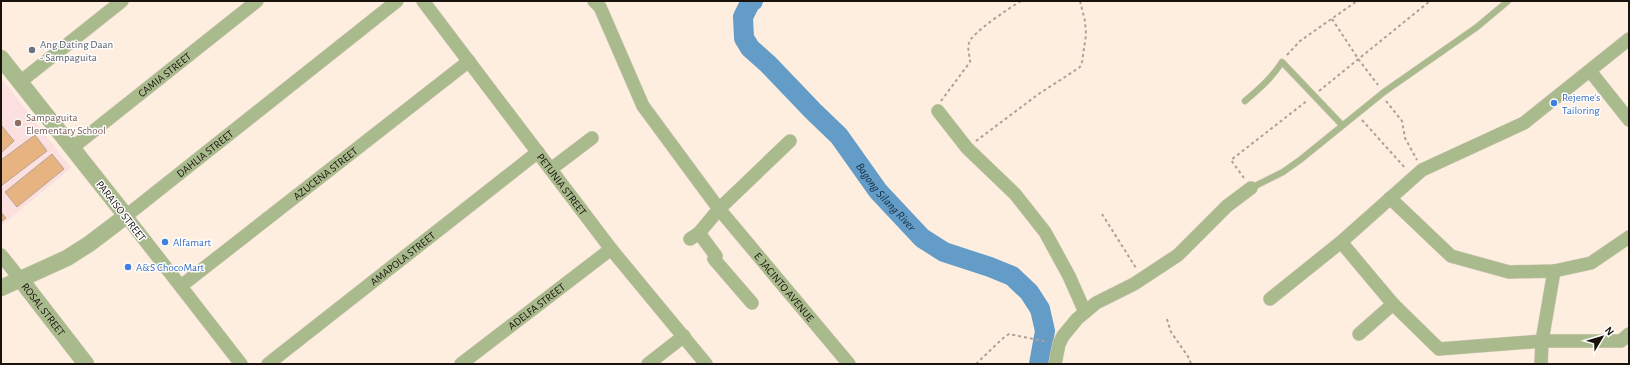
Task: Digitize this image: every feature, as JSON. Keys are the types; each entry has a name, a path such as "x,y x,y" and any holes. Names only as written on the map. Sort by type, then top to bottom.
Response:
{"street":[{"path":"20,82 122,1"},
{"name":"CAMIA STREET","path":"72,148 257,1"},
{"name":"DAHLIA STREET","path":"1,288 67,258 89,244 397,1"},
{"name":"PETUNIA STREET","path":"423,1 611,249 706,364"},
{"name":"E. JACINTO AVENUE","path":"594,1 600,7 643,106 718,210 849,364"},
{"path":"1270,299 1341,242 1418,174 1524,123 1629,40"},
{"name":"PARAISO STREET","path":"1,58 241,364"},
{"name":"AZUCENA STREET","path":"181,286 469,61"},
{"path":"1590,71 1629,120"},
{"path":"938,111 967,148 1015,194 1045,232 1085,312"},
{"path":"551,169 592,138"},
{"path":"752,303 714,259 716,256 694,236 718,210 790,141"},
{"name":"AMAPOLA STREET","path":"268,364 538,152"},
{"path":"1055,364 1059,344 1063,336 1069,327 1085,312 1111,295 1143,279 1178,255 1227,206 1251,188"},
{"path":"1390,198 1451,256 1509,272 1554,271 1591,263 1629,237"},
{"path":"1341,242 1393,304 1439,349 1542,341 1621,341 1629,334"},
{"name":"ADELFA STREET","path":"461,364 611,249"},
{"name":"ROSAL STREET","path":"1,255 86,364"},
{"path":"1541,364 1542,341 1554,271"},
{"path":"1359,334 1393,304"},
{"path":"648,364 684,336"}],"lane":[{"path":"1251,188 1284,172 1382,93 1477,27 1508,1"},
{"path":"1245,101 1264,85 1282,62 1342,125"}],"path":[{"path":"938,111 944,96 970,62 969,42 972,37 987,24 1021,1"},
{"path":"967,148 1040,93 1080,67 1086,35 1086,21 1080,1"},
{"path":"1282,62 1292,48 1300,41 1357,1"},
{"path":"1251,188 1231,160 1359,60 1430,1"},
{"path":"1332,19 1402,121 1405,138 1418,174"},
{"path":"1356,114 1418,174"},
{"path":"1102,214 1143,279"},
{"path":"1167,319 1171,332 1189,358 1191,364"},
{"path":"976,364 1009,334 1054,343"}],"shaded area":[{"name":"Sampaguita Elementary School","path":"1,78 71,168 1,226"}],"building":[{"path":"1,125 14,141 1,153"},
{"path":"35,135 47,151 1,186 1,160"},
{"path":"52,154 64,169 17,207 5,192"},
{"path":"1,212 6,218 1,222"}],"waterway":[{"name":"Bagong Silang River","path":"753,1 750,3 743,17 744,38 750,48 768,64 839,136 878,191 922,238 944,252 1012,276 1029,292 1040,309 1045,331 1039,364"}],"place":[{"name":"Ang Dating Daan - Sampaguita","path":"32,50"},
{"name":"Rejeme's Tailoring","path":"1554,103"},
{"name":"Sampaguita Elementary School","path":"18,123"},
{"name":"Alfamart","path":"165,242"},
{"name":"A&S ChocoMart","path":"128,267"}]}
